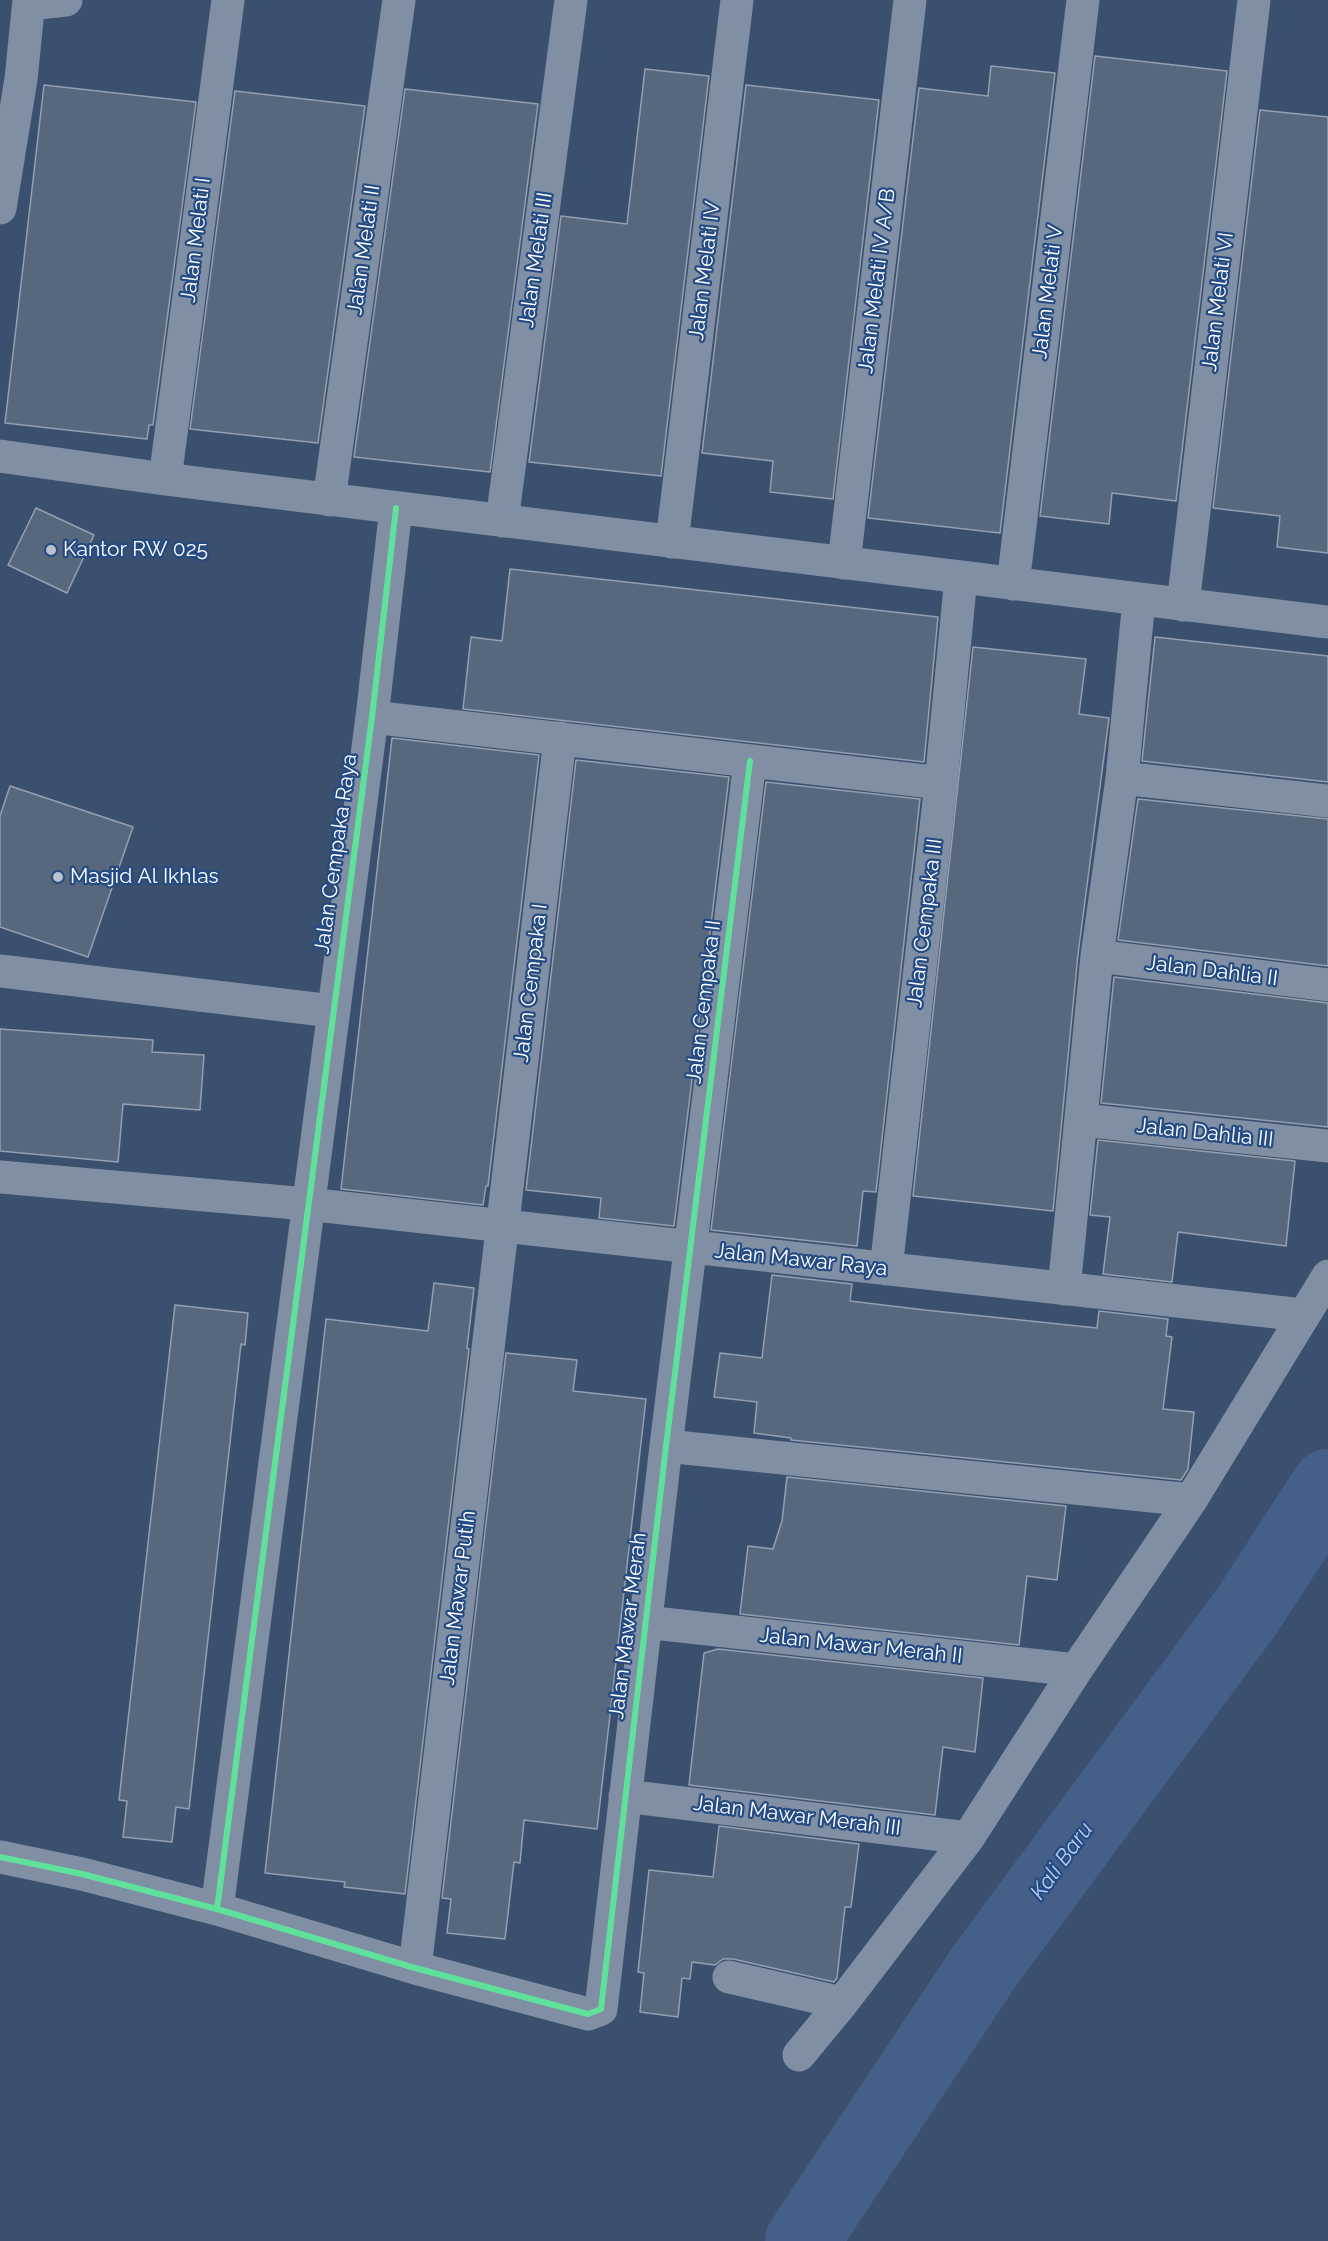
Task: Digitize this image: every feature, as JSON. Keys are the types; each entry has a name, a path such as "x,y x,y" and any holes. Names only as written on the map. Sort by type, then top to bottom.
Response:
{"street":[{"path":"0,208 11,78 29,2 66,0"},
{"name":"Jalan Melati I","path":"165,479 228,0"},
{"name":"Jalan Melati II","path":"329,500 399,0"},
{"name":"Jalan Melati III","path":"502,521 571,0"},
{"name":"Jalan Melati IV","path":"672,542 737,0"},
{"name":"Jalan Melati IV A/B","path":"844,563 910,0"},
{"name":"Jalan Melati V","path":"1012,584 1083,0"},
{"name":"Jalan Melati VI","path":"1183,605 1254,0"},
{"path":"0,456 329,500 1328,622"},
{"name":"Jalan Cempaka Raya","path":"217,1910 372,717 396,508"},
{"name":"Jalan Cempaka III","path":"886,1269 941,783 961,577"},
{"path":"1064,1289 1096,956 1122,777 1139,599"},
{"path":"372,717 941,783"},
{"name":"Jalan Cempaka I","path":"502,1227 560,738"},
{"name":"Jalan Cempaka II","path":"690,1248 750,760"},
{"path":"1122,777 1328,801"},
{"name":"Jalan Dahlia II","path":"1096,956 1328,985"},
{"path":"0,971 332,1011"},
{"name":"Jalan Dahlia III","path":"1082,1120 1328,1146"},
{"name":"Jalan Mawar Raya","path":"0,1177 307,1204 1298,1314"},
{"name":"Jalan Mawar Putih","path":"414,1968 502,1227"},
{"name":"Jalan Mawar Merah","path":"414,1968 588,2014 601,2009 690,1248"},
{"path":"799,2055 842,2003 968,1838 1076,1670 1191,1500 1298,1314 1328,1276"},
{"path":"666,1446 1191,1500"},
{"name":"Jalan Mawar Merah II","path":"645,1622 1076,1670"},
{"name":"Jalan Mawar Merah III","path":"625,1796 968,1838"},
{"path":"0,1857 82,1874 217,1910 414,1968"},
{"path":"729,1977 842,2003"}],"building":[{"path":"1095,56 1227,71 1176,501 1112,493 1109,524 1040,516"},
{"path":"991,66 1055,73 1000,533 868,518 919,88 988,96"},
{"path":"645,69 709,76 661,476 529,462 561,216 627,224"},
{"path":"44,85 196,102 153,425 149,425 147,439 5,423"},
{"path":"746,85 879,100 833,499 770,492 773,461 702,453"},
{"path":"405,89 538,104 490,472 354,457"},
{"path":"235,91 365,106 318,443 190,429"},
{"path":"1260,110 1328,117 1328,553 1277,547 1280,516 1213,508"},
{"name":"Kantor RW 025","path":"36,508 94,535 67,593 8,565"},
{"path":"510,569 938,617 924,762 463,709 471,637 502,641"},
{"path":"1155,637 1328,656 1328,782 1142,761"},
{"path":"973,647 1086,659 1079,714 1109,718 1078,954 1053,1211 913,1196"},
{"path":"392,738 539,755 488,1186 486,1186 483,1205 341,1189"},
{"path":"576,760 729,777 674,1226 599,1218 601,1198 526,1190"},
{"path":"766,782 920,799 876,1192 863,1191 857,1246 711,1230"},
{"name":"Masjid Al Ikhlas","path":"10,786 133,827 88,957 0,927 0,816"},
{"path":"1138,799 1328,819 1328,966 1118,940"},
{"path":"1114,977 1328,1003 1328,1127 1101,1103"},
{"path":"0,1029 153,1040 152,1052 204,1055 200,1110 123,1104 118,1162 0,1151"},
{"path":"1098,1140 1295,1161 1286,1246 1178,1232 1172,1282 1103,1274 1110,1217 1090,1215"},
{"path":"772,1275 852,1284 850,1301 925,1310 1097,1328 1099,1311 1168,1319 1166,1336 1172,1337 1163,1409 1194,1412 1188,1469 1181,1480 791,1440 791,1438 754,1433 757,1402 714,1397 720,1353 762,1358"},
{"path":"434,1283 474,1288 467,1348 469,1349 405,1894 344,1887 345,1882 265,1873 326,1319 428,1331"},
{"path":"175,1305 248,1313 245,1345 241,1344 189,1809 176,1807 172,1842 123,1837 127,1801 119,1800"},
{"path":"506,1353 577,1360 573,1391 646,1399 597,1829 524,1820 520,1863 514,1862 505,1939 447,1933 451,1899 442,1898"},
{"path":"787,1477 1066,1506 1057,1580 1027,1576 1019,1645 740,1614 748,1546 773,1549 782,1521"},
{"path":"718,1649 983,1678 975,1752 943,1747 935,1815 689,1785 704,1653"},
{"path":"719,1826 859,1844 851,1907 845,1907 837,1978 834,1982 733,1959 723,1959 715,1965 692,1962 690,1979 682,1978 678,2017 640,2012 644,1973 638,1972 649,1870 713,1877"}],"waterway":[{"name":"Kali Baru","path":"802,2241 984,1967 1247,1611 1328,1486"}],"cycle path":[{"path":"217,1909 372,717 396,508"},
{"path":"0,1857 82,1874 217,1909 415,1968 588,2014 601,2009 666,1446 750,761"}],"place":[{"name":"Kantor RW 025","path":"51,550"},
{"name":"Masjid Al Ikhlas","path":"58,877"}]}
